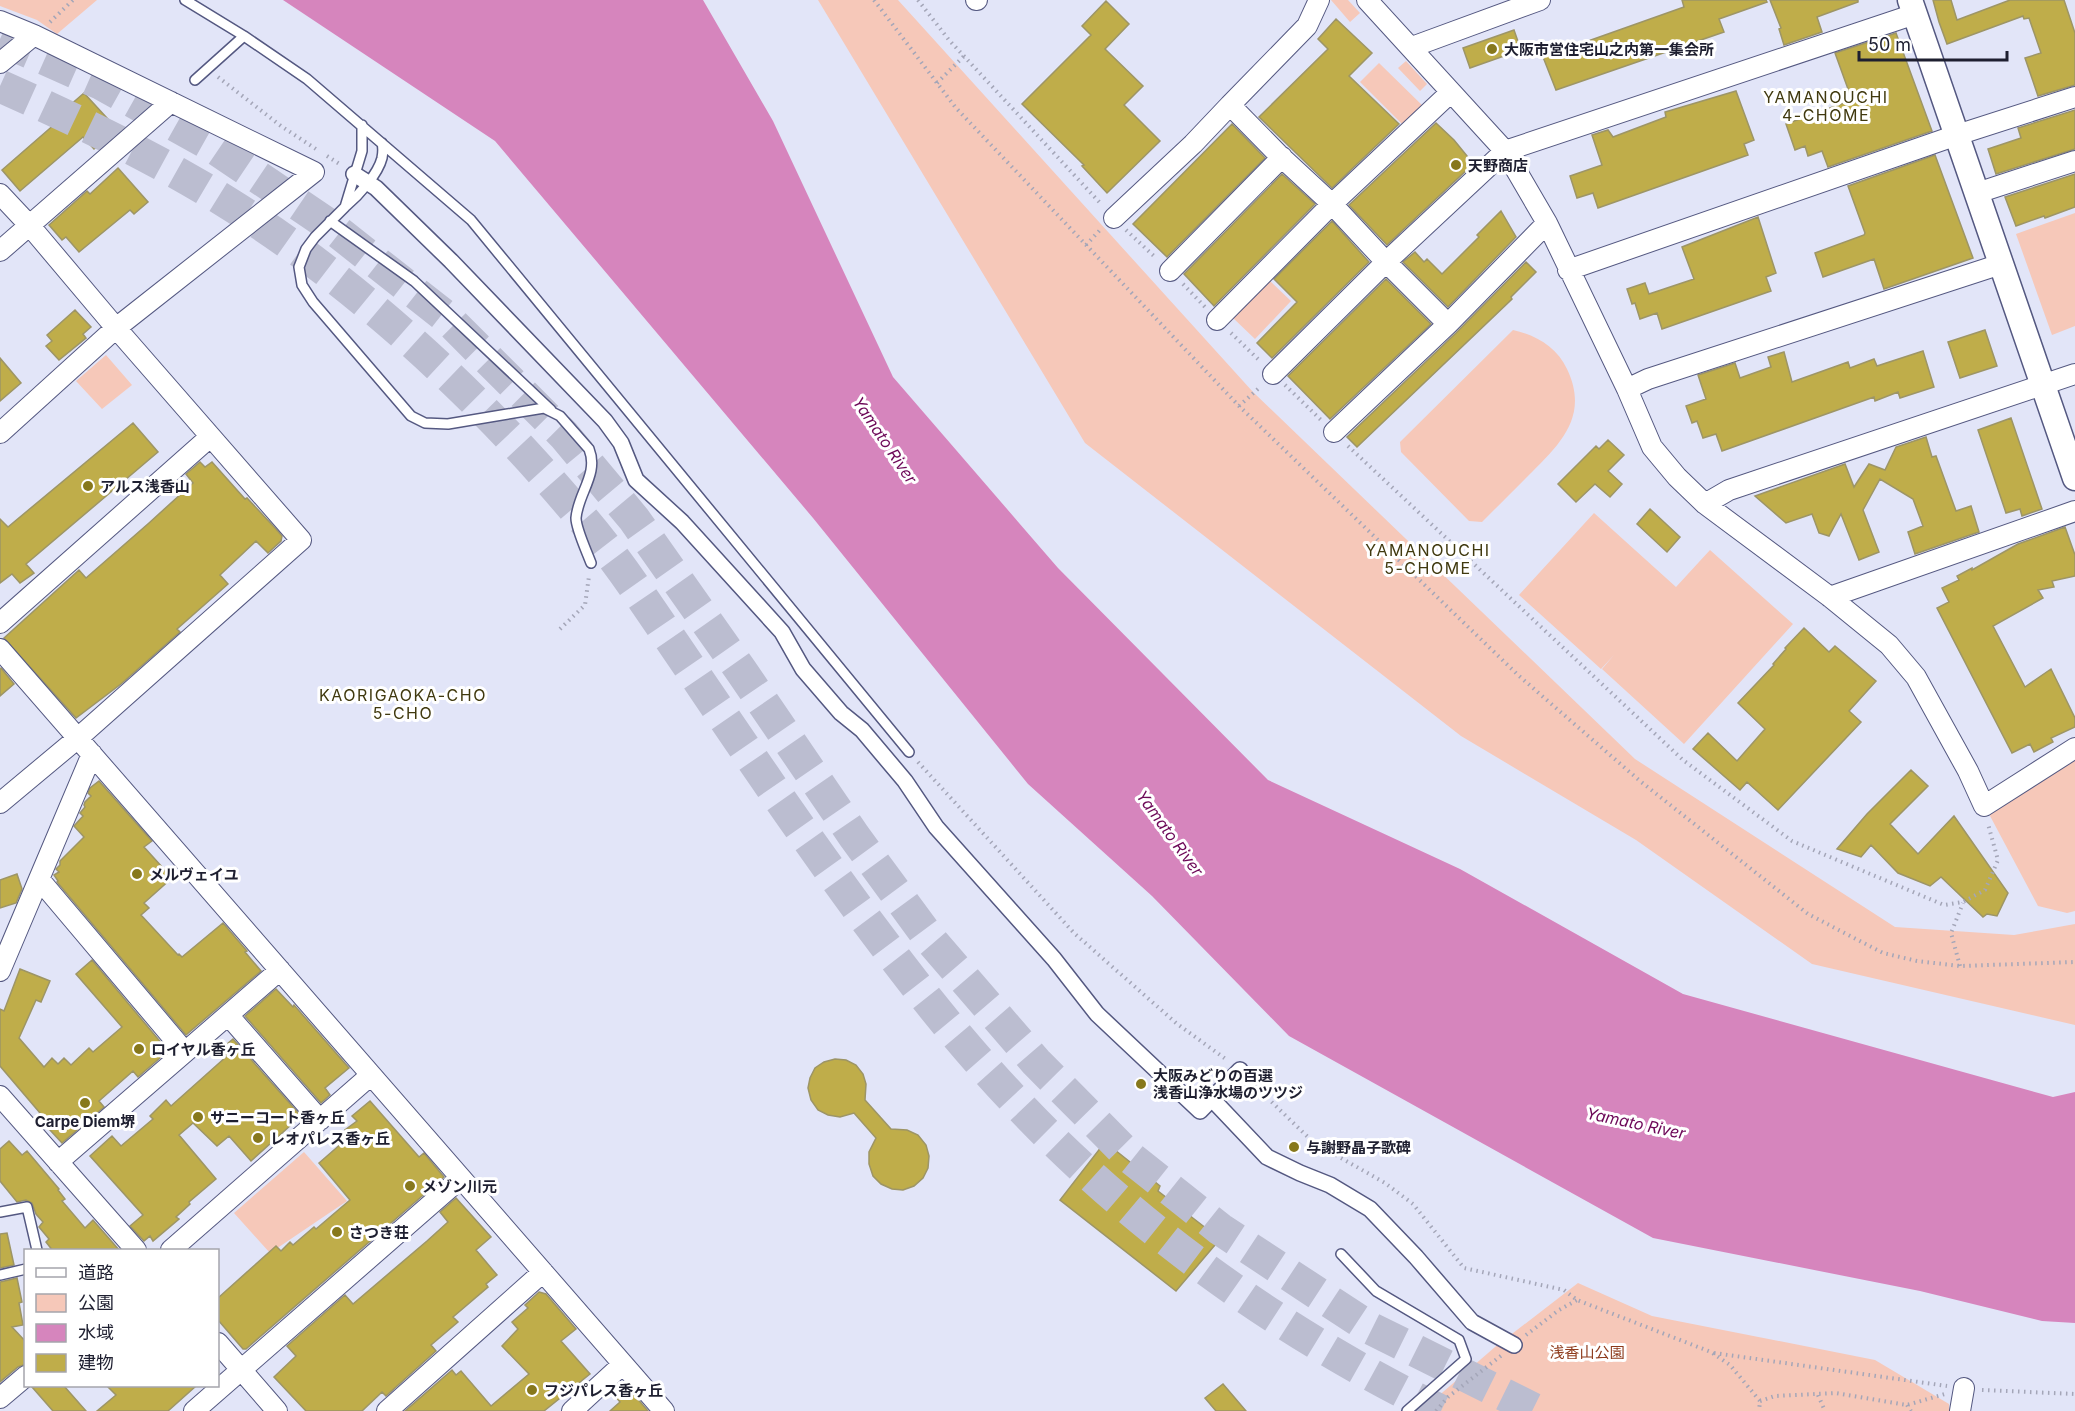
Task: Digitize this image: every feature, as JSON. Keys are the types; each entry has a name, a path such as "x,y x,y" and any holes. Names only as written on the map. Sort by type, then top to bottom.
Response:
{"street":[{"path":"1107,224 1193,144 1307,26 1318,0"},
{"path":"1367,0 1505,151 1547,223 1627,389 1652,447 1677,477 1705,504 1830,597 1889,645 1916,677 1968,771 1984,806 2075,748"},
{"path":"1412,47 1504,6 1540,0"},
{"path":"1273,374 1386,262 1505,151 1913,7 2075,478"},
{"path":"0,21 34,34 314,172 116,328 0,433"},
{"path":"0,63 34,34"},
{"path":"1217,320 1332,204 1450,93"},
{"path":"1568,270 1957,135 2075,97"},
{"path":"0,251 171,102"},
{"path":"1230,105 1282,158 1332,204 1448,324"},
{"path":"1170,271 1282,158"},
{"path":"1977,193 2075,161"},
{"path":"361,178 376,188 451,261 605,422 621,442 636,480 682,522 782,632 802,669 841,713 862,730 905,781 936,827 1054,959 1097,1014 1200,1111 1240,1070"},
{"path":"0,194 301,540 78,738 0,803"},
{"path":"1334,432 1448,324 1547,223"},
{"path":"1627,389 1648,379 2001,264"},
{"path":"1705,504 1729,490 2075,374"},
{"path":"0,623 210,437"},
{"path":"1830,597 2075,511"},
{"path":"0,649 664,1411"},
{"path":"0,971 92,754"},
{"path":"39,879 185,1052"},
{"path":"58,1162 280,970"},
{"path":"228,1015 320,1120"},
{"path":"173,1249 371,1075"},
{"path":"0,1096 134,1249"},
{"path":"1212,1099 1267,1157 1330,1185 1370,1209 1416,1257 1472,1322 1514,1345"},
{"path":"194,1411 461,1178"},
{"path":"387,1411 543,1272"},
{"path":"219,1344 277,1411"},
{"path":"572,1411 623,1364"},
{"path":"0,1398 24,1378"},
{"path":"1960,1411 1964,1388"}],"lane":[{"path":"185,0 244,36 307,79 471,220 909,752"},
{"path":"195,80 244,36"},
{"path":"362,125 360,193 330,221 306,249 299,267 302,285 313,302 411,416 424,423 448,424 544,408 551,410"},
{"path":"345,207 361,178 383,157 382,143"},
{"path":"330,221 414,281 560,416 589,449 593,463 576,519 591,563"},
{"path":"0,1212 27,1207 37,1249"},
{"path":"1341,1254 1376,1291 1459,1340 1466,1359 1407,1411"},
{"path":"0,1275 24,1269"}],"path":[{"path":"34,34 73,0"},
{"path":"874,0 956,108 1239,406 1518,675 1640,781 1808,914 1883,953 1917,961 1960,966 2075,962"},
{"path":"918,0 949,40 1107,224 1170,271 1217,320 1334,432 1692,767 1792,841 1944,905 1963,902 1985,890 1998,860 1984,806"},
{"path":"937,83 964,56"},
{"path":"208,69 281,126 361,178"},
{"path":"1086,245 1107,224"},
{"path":"1239,406 1257,388"},
{"path":"560,629 585,605 591,563"},
{"path":"909,752 1074,933 1176,1023 1240,1070 1313,1142 1385,1183 1413,1204 1464,1268 1564,1290 1577,1300 1711,1352 1964,1388 2075,1395"},
{"path":"1960,966 1952,933 1963,902"},
{"path":"1711,1352 1730,1365 1760,1401 1759,1411"},
{"path":"1760,1401 1775,1396 1836,1394 1907,1405 1964,1388"},
{"path":"1818,1395 1825,1411"},
{"path":"1907,1405 1911,1411"}],"green space":[{"path":"0,0 97,0 57,34 37,20 0,6"},
{"path":"818,0 898,0 1253,392 1635,759 1895,927 2014,935 2075,924 2075,1025 1812,964 1636,840 1461,736 1085,443"},
{"path":"1331,0 1348,0 1360,13 1350,22"},
{"path":"1406,61 1427,84 1420,91 1398,68"},
{"path":"1379,63 1425,108 1406,128 1360,82"},
{"path":"2075,213 2075,326 2052,335 2016,234"},
{"path":"1268,279 1291,301 1255,339 1232,317"},
{"path":"1513,330 1545,343 1563,361 1573,386 1575,402 1573,416 1560,441 1540,464 1482,522 1469,521 1401,452 1400,442"},
{"path":"106,355 132,385 102,409 76,381"},
{"path":"1594,513 1676,587 1710,550 1793,624 1684,744 1602,669 1614,655 1601,669 1519,595"},
{"path":"2075,754 2075,911 2067,913 2038,906 1989,814"},
{"path":"304,1152 347,1201 270,1253 234,1213"},
{"name":"浅香山公園","path":"1578,1283 1652,1316 1875,1360 1949,1404 1949,1411 1421,1411 1495,1347"}],"water":[{"name":"Yamato River","path":"283,0 703,0 773,121 893,377 1058,568 1268,780 1460,869 1683,994 2053,1097 2075,1092 2075,1323 2042,1321 1920,1291 1653,1238 1289,1036 1152,896 1028,784 813,518 495,141"}],"building":[{"path":"1682,0 1766,0 1767,2 1719,19 1724,32 1556,90 1543,57 1684,7"},
{"path":"1770,0 1858,0 1858,2 1817,17 1822,32 1784,45 1779,29 1781,28"},
{"path":"1933,0 1951,0 1957,20 2010,0 2064,0 2075,33 2075,85 2038,96 2025,58 2041,53 2029,18 2024,19 2023,16 1947,44"},
{"path":"1106,1 1129,24 1105,49 1143,86 1124,105 1160,141 1107,193 1082,166 1084,165 1022,104 1091,35 1082,26"},
{"path":"1336,19 1372,53 1349,76 1399,124 1332,188 1259,117 1328,49 1318,39"},
{"name":"大阪市営住宅山之内第一集会所","path":"1514,30 1521,50 1470,68 1463,48"},
{"path":"1896,33 1932,131 1828,167 1822,151 1808,156 1805,146 1795,150 1786,124 1852,100 1835,53"},
{"path":"1736,91 1754,140 1744,144 1748,155 1598,208 1593,193 1577,198 1570,176 1602,165 1592,135 1608,130 1613,137 1666,117 1665,112"},
{"path":"84,93 117,129 94,149 83,137 20,191 2,170 56,123 53,120"},
{"path":"2075,110 2075,149 1996,174 1988,149 2021,138 2018,128"},
{"path":"1436,123 1454,140 1472,165 1387,245 1349,205"},
{"path":"1232,124 1265,158 1167,257 1133,224"},
{"path":"1935,155 1973,258 1884,289 1874,259 1823,277 1815,253 1865,233 1848,186"},
{"path":"118,168 148,202 134,214 130,210 79,252 66,237 62,240 49,225 87,191 90,194"},
{"path":"1282,174 1315,204 1214,306 1184,274"},
{"path":"2075,174 2075,207 2016,226 2005,197"},
{"path":"1501,211 1516,237 1448,307 1403,262 1415,252 1424,262 1427,259 1442,274"},
{"path":"1758,217 1776,273 1766,277 1771,291 1662,329 1657,313 1640,319 1627,289 1645,283 1649,294 1694,279 1682,247"},
{"path":"1332,221 1369,262 1272,358 1257,343 1297,302 1274,279"},
{"path":"1526,262 1536,272 1511,297 1512,299 1357,447 1347,437 1456,333"},
{"path":"1386,279 1431,324 1330,419 1288,376"},
{"path":"75,310 91,327 83,334 86,338 59,360 46,346 52,341 47,335"},
{"path":"1985,330 1997,366 1960,378 1948,342"},
{"path":"1923,351 1934,387 1900,398 1898,392 1875,401 1874,397 1722,451 1716,434 1703,438 1697,421 1692,423 1686,406 1706,399 1698,375 1735,363 1740,378 1771,367 1768,357 1784,352 1792,382 1848,362 1850,368 1874,359 1877,366"},
{"path":"0,358 21,383 0,401"},
{"path":"2011,418 2042,509 2022,516 2020,509 2006,513 1978,430"},
{"name":"アルス浅香山","path":"133,423 158,452 26,564 34,573 20,583 12,574 0,583 0,519 8,527"},
{"path":"1926,437 1932,457 1936,456 1956,511 1971,506 1979,532 1915,554 1908,532 1923,526 1913,499 1880,479 1863,510 1879,552 1859,560 1841,514 1829,536 1819,533 1812,514 1786,523 1755,496 1845,464 1854,487 1869,464 1885,470 1896,447"},
{"path":"1608,440 1624,455 1608,471 1622,484 1610,497 1595,484 1576,502 1558,484 1596,446 1599,449"},
{"path":"200,462 205,467 212,462 276,529 282,536 281,541 268,553 256,541 220,575 228,584 177,629 180,632 121,684 76,718 4,638 79,570 86,578 149,523 193,483 186,474"},
{"path":"1650,509 1680,537 1667,552 1637,524"},
{"path":"2065,527 2075,555 2075,576 2052,581 2054,587 2038,590 2043,598 1993,626 2025,687 2051,669 2075,718 2075,727 2051,738 2053,742 2034,752 2030,744 2012,753 1937,608 1949,602 1942,588 1959,580 1957,576 2018,544"},
{"path":"1804,628 1829,652 1835,646 1876,681 1849,711 1861,722 1778,810 1747,782 1740,790 1693,749 1708,733 1737,761 1765,729 1738,703 1774,665 1785,648"},
{"path":"0,669 14,684 0,696"},
{"path":"1911,770 1928,786 1890,824 1918,854 1954,816 2008,893 1997,916 1987,914 1983,917 1941,877 1930,886 1898,873 1871,845 1861,857 1837,849 1867,814"},
{"path":"99,781 152,841 144,847 172,878 144,903 149,908 141,915 182,957 223,923 261,971 186,1035 57,882 54,875 59,872 56,869 60,861 84,837 74,826 83,816 80,813 91,796 88,793 90,788"},
{"path":"17,874 22,889 16,903 0,908 0,880"},
{"path":"92,960 168,1051 138,1077 133,1071 99,1101 104,1107 62,1143 37,1116 40,1113 0,1066 0,1009 4,1011 20,969 50,981 41,1002 36,1000 19,1038 44,1067 52,1058 58,1064 64,1058 71,1065 89,1048 93,1052 122,1027 76,974"},
{"path":"276,989 293,1007 294,1005 349,1068 325,1088 330,1095 321,1103 245,1016"},
{"path":"233,1039 301,1116 251,1161 229,1136 217,1146 193,1123 179,1135 216,1179 189,1202 190,1204 176,1217 179,1219 153,1241 150,1236 144,1241 130,1226 143,1215 90,1156 112,1136 121,1146 153,1119 150,1116 166,1100 171,1106 227,1056 221,1049"},
{"path":"835,1059 846,1060 856,1065 863,1074 866,1084 865,1100 891,1129 907,1130 918,1135 926,1145 929,1156 928,1168 923,1178 914,1186 903,1190 892,1189 881,1184 873,1176 869,1164 869,1152 876,1138 854,1113 840,1117 828,1115 818,1110 811,1100 808,1088 815,1068"},
{"path":"370,1101 419,1157 424,1153 444,1177 246,1349 243,1349 219,1321 219,1297 276,1246 281,1251 290,1242 293,1245 350,1200 319,1163 350,1136 345,1130 357,1121 352,1116"},
{"path":"9,1141 22,1155 27,1151 59,1189 65,1199 62,1201 85,1228 93,1220 118,1249 51,1249 46,1242 49,1239 39,1227 43,1222 36,1214 32,1203 26,1200 17,1202 0,1181 0,1149"},
{"path":"1105,1142 1160,1186 1158,1191 1220,1239 1176,1291 1060,1200"},
{"path":"456,1198 491,1237 476,1250 497,1275 486,1284 488,1287 453,1317 458,1322 431,1345 436,1351 386,1396 382,1392 362,1411 306,1411 274,1377 296,1356 287,1346 345,1295 353,1304 427,1241 448,1222 440,1212"},
{"path":"7,1233 14,1265 0,1268 0,1234"},
{"path":"17,1278 22,1302 19,1303 23,1325 12,1327 24,1340 24,1365 0,1382 0,1282"},
{"path":"539,1292 546,1294 576,1329 561,1341 590,1374 544,1411 405,1411 452,1370 456,1375 461,1371 491,1406 529,1374 502,1346 518,1329 512,1322 528,1308 525,1305"},
{"path":"1223,1384 1246,1411 1216,1411 1205,1398"},
{"path":"32,1387 65,1387 86,1411 53,1411"},
{"path":"108,1387 195,1387 168,1411 97,1411 116,1395"},
{"path":"623,1390 630,1390 648,1411 610,1411 620,1402 616,1397"}],"tunnel":[{"path":"0,39 102,84 209,144 329,225 446,317 564,435 634,519 854,836 929,938 1036,1062 1131,1158 1220,1229 1370,1328 1537,1411"},
{"path":"0,86 118,141 231,205 326,271 418,347 503,430 604,545 872,928 955,1034 1015,1101 1061,1148 1110,1192 1214,1275 1325,1348 1441,1411"}],"place":[{"name":"大阪市営住宅山之内第一集会所","path":"1492,49"},
{"name":"天野商店","path":"1456,165"},
{"name":"アルス浅香山","path":"88,486"},
{"name":"メルヴェイユ","path":"137,874"},
{"name":"ロイヤル香ヶ丘","path":"139,1049"},
{"name":"大阪みどりの百選 浅香山浄水場のツツジ","path":"1141,1084"},
{"name":"Carpe Diem堺","path":"85,1103"},
{"name":"サニーコート香ヶ丘","path":"198,1117"},
{"name":"レオパレス香ヶ丘","path":"258,1138"},
{"name":"与謝野晶子歌碑","path":"1294,1147"},
{"name":"メゾン川元","path":"410,1186"},
{"name":"さつき荘","path":"337,1232"},
{"name":"フジパレス香ヶ丘","path":"532,1390"}],"district":[{"name":"YAMANOUCHI 4-CHOME","path":"1826,106"},
{"name":"YAMANOUCHI 5-CHOME","path":"1428,559"},
{"name":"KAORIGAOKA-CHO 5-CHO","path":"403,704"}]}
